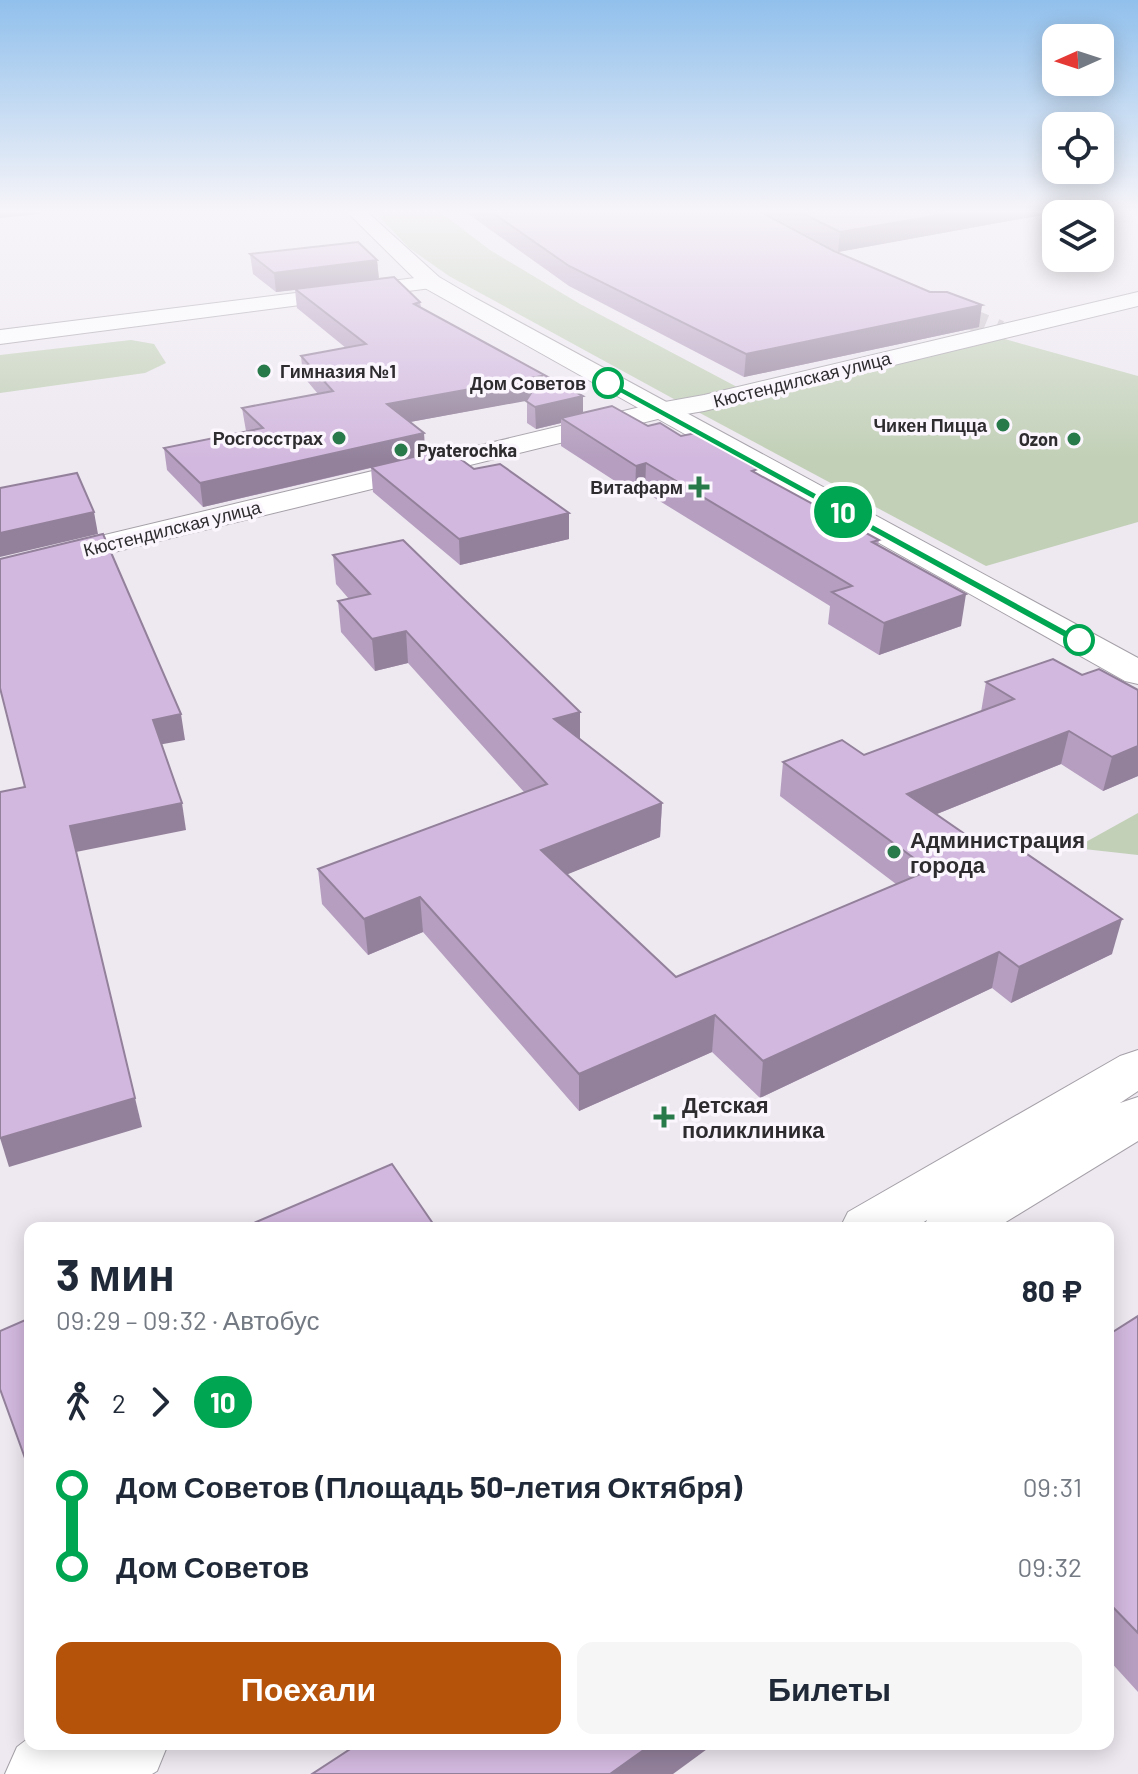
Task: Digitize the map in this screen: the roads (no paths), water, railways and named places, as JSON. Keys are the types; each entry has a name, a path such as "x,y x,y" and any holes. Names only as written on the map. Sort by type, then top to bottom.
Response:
{"main road":[{"path":"0,337 339,294"},
{"path":"452,294 657,411 1138,673"},
{"name":"Кюстендилская улица","path":"0,570 624,417 704,403 1138,299"},
{"path":"878,1222 1138,1068"},
{"path":"961,1222 1138,1116"},
{"path":"44,1774 75,1750"},
{"path":"84,1774 121,1750"}],"tunnel":[{"path":"936,305 1000,331"}],"place":[{"name":"Гимназия №1","path":"264,371"},
{"name":"Дом Советов","path":"608,383"},
{"name":"Чикен Пицца","path":"1003,425"},
{"name":"Росгосстрах","path":"339,438"},
{"name":"Ozon","path":"1074,439"},
{"name":"Pyaterochka","path":"401,450"},
{"name":"Витафарм","path":"699,487"},
{"name":"Администрация города","path":"894,852"},
{"name":"Детская поликлиника","path":"664,1117"}]}
